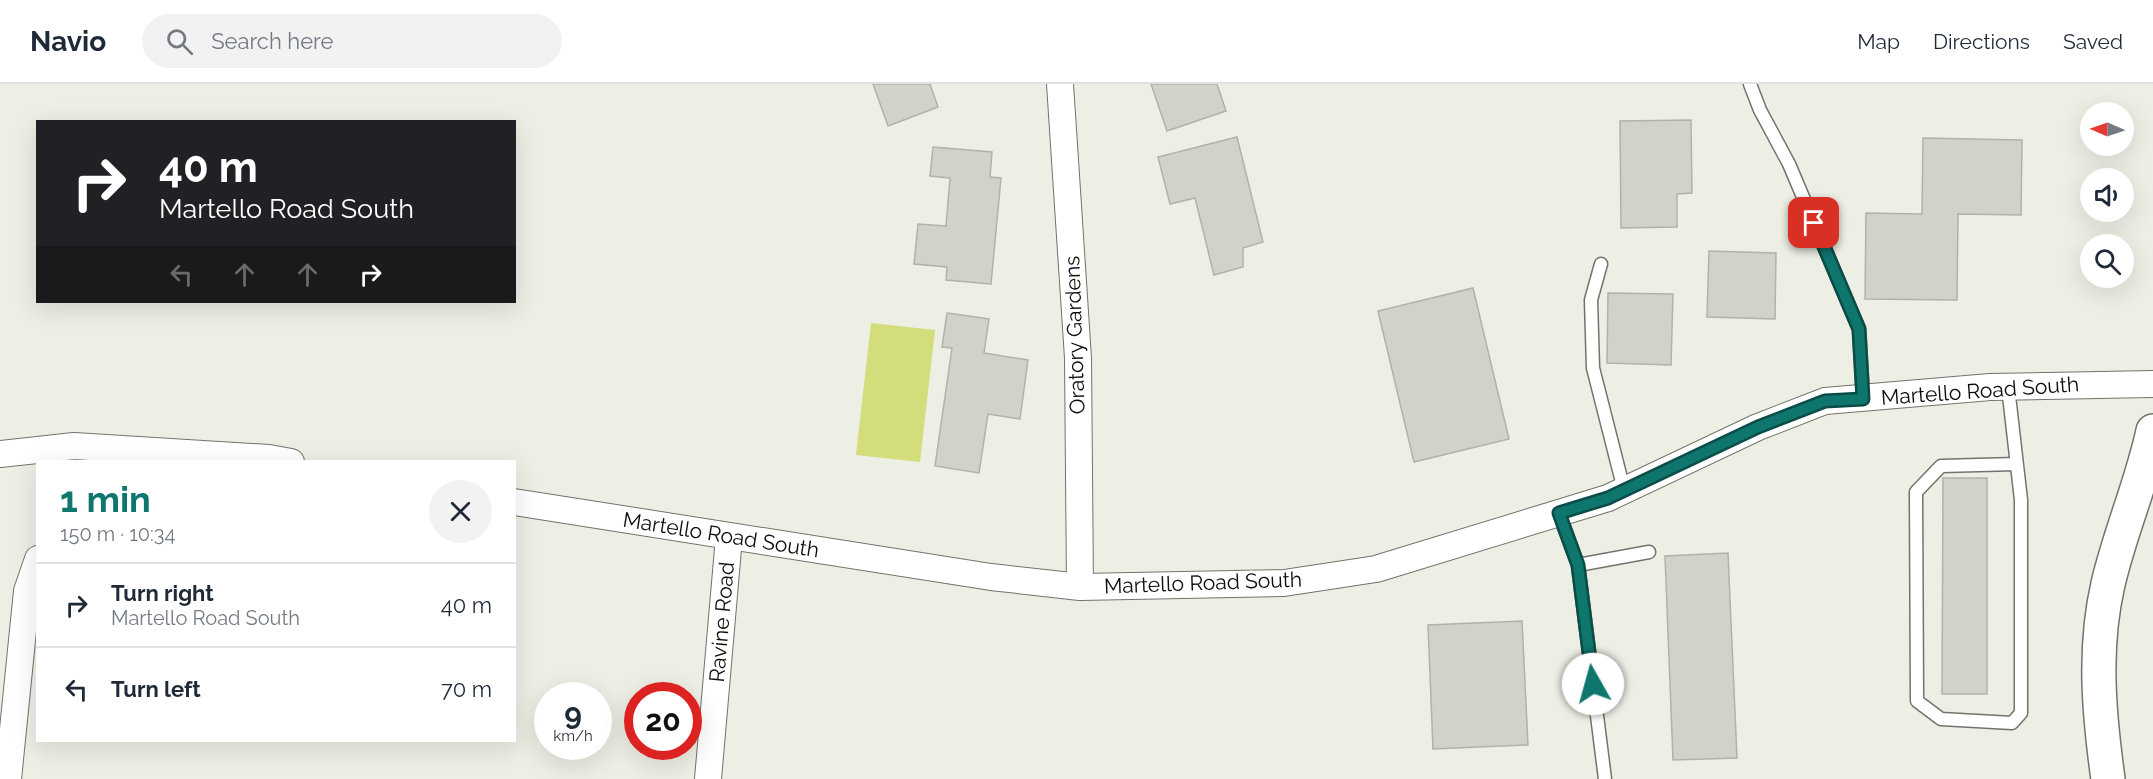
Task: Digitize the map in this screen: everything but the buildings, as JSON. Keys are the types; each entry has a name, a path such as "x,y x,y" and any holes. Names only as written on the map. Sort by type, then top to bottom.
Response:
{"main road":[{"path":"2108,779 2098,691 2098,639 2108,584 2153,431"}],"street":[{"name":"Oratory Gardens","path":"1060,84 1078,358 1080,587"},
{"name":"Martello Road South","path":"516,502 991,577 1080,587 1296,582 1376,569 1559,513 1624,490 1758,427 1825,401 2008,387 2153,384"},
{"path":"0,454 280,460"},
{"name":"Ravine Road","path":"708,779 729,537"},
{"path":"8,779 27,591 36,565"}],"lane":[{"path":"1750,84 1760,110 1789,164 1859,329 1863,399"},
{"path":"1601,264 1591,300 1593,368 1624,490"},
{"path":"2008,387 2021,500 2021,713 2012,723 1941,719 1917,701 1916,492 1941,466 2016,464"},
{"path":"1559,513 1578,565 1605,779"},
{"path":"1578,565 1649,552"}],"green space":[{"path":"871,323 935,330 920,462 856,455"}],"route":[{"path":"1593,684 1578,565 1559,513 1608,498 1758,427 1825,401 1863,399 1859,329 1814,223"}]}
